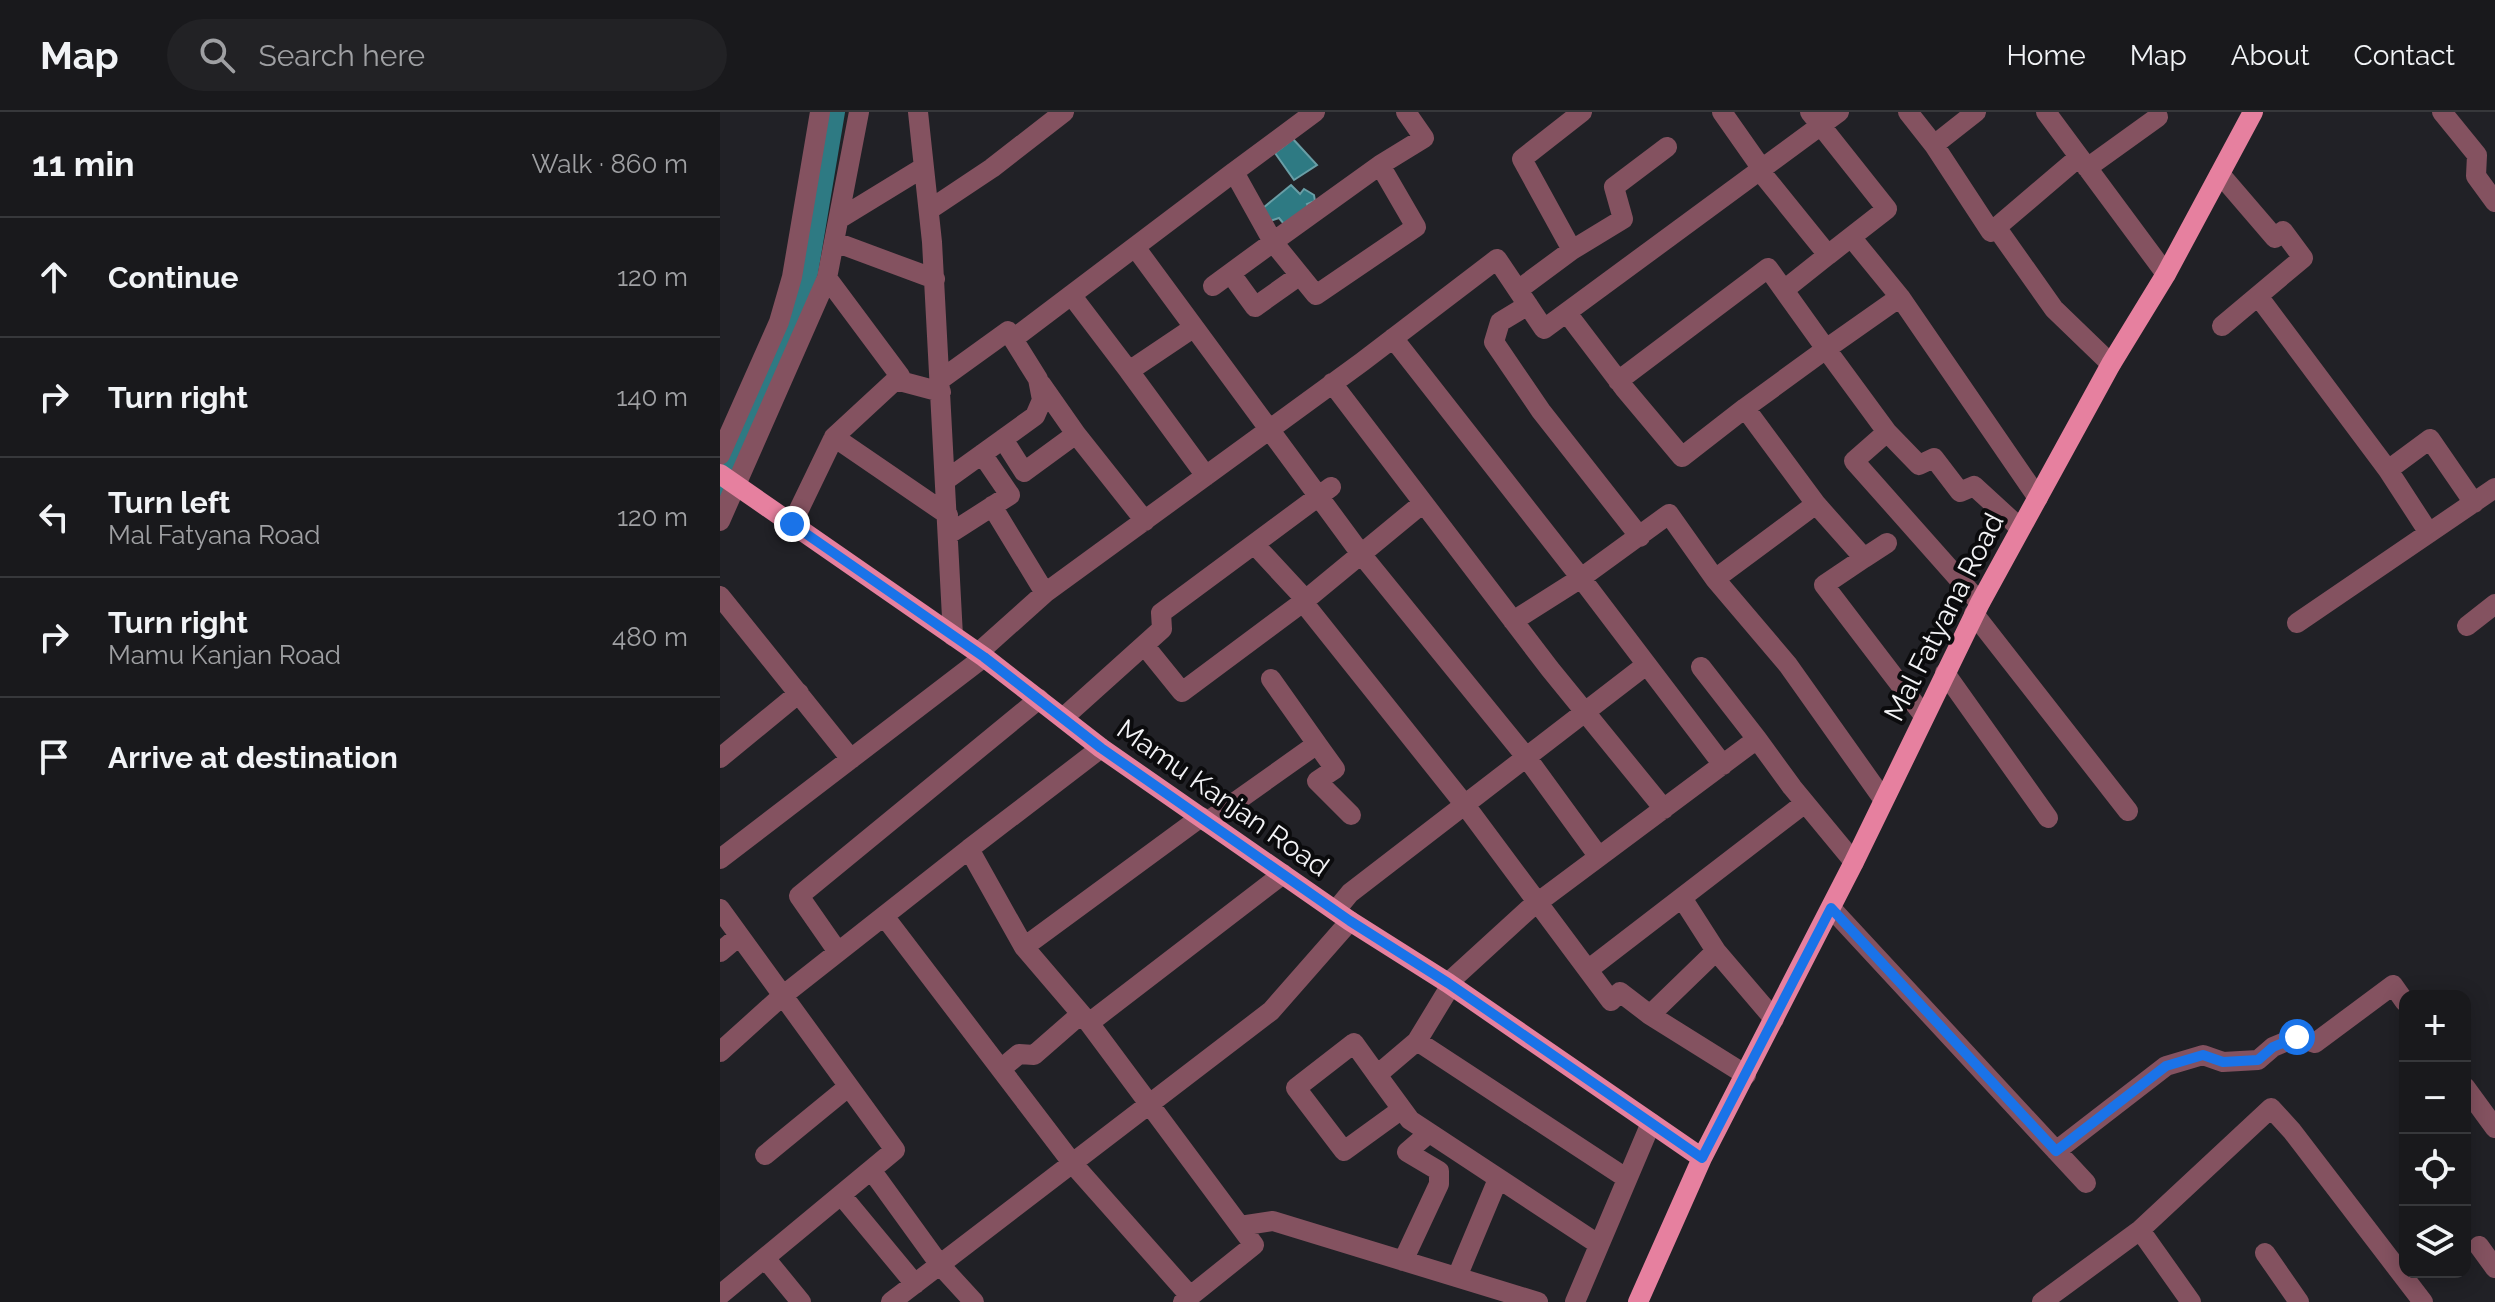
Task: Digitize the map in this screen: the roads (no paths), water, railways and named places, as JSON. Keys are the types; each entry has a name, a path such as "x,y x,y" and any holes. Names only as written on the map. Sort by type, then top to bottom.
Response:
{"main road":[{"name":"Mal Fatyana Road","path":"1638,1302 1702,1158 1831,908 1977,609 2111,364 2166,274 2253,112"},
{"name":"Mamu Kanjan Road","path":"728,479 981,655 1101,748 1204,820 1343,916 1450,984 1702,1158"}],"street":[{"path":"720,455 782,313 792,277 820,112"},
{"path":"720,521 728,479 827,278 859,112"},
{"path":"918,112 935,279 953,636"},
{"path":"929,210 992,168 1064,112"},
{"path":"1013,339 1315,112"},
{"path":"1213,286 1380,165 1424,138 1406,112"},
{"path":"1572,250 1522,159 1582,112"},
{"path":"1722,112 1761,170 1828,255"},
{"path":"720,859 981,655 1045,593 1497,259 1544,329 1761,170 1815,119 1839,112"},
{"path":"1908,112 1934,145 1991,232 2083,162 2158,117"},
{"path":"1934,145 1976,112"},
{"path":"2046,112 2166,274"},
{"path":"2442,112 2477,155 2476,176 2495,202"},
{"path":"1784,290 1887,209 1815,119"},
{"path":"1640,537 1541,411 1494,342 1500,322 1572,250 1623,219 1614,187 1667,147"},
{"path":"1234,172 1273,242 1316,295 1416,227 1380,165"},
{"path":"839,219 924,167"},
{"path":"2220,174 2275,238 2283,231 2303,258 2222,326"},
{"path":"1996,227 2054,309 2111,364"},
{"path":"1851,237 1900,297 2038,498"},
{"path":"835,242 935,279"},
{"path":"1135,247 1268,431 1325,492 1361,554 1527,758 1599,857"},
{"path":"1618,381 1768,268 1887,432 1919,465 1934,458 1960,492 1974,486 2020,528"},
{"path":"1231,274 1255,307 1300,275"},
{"path":"792,524 834,437 900,376 827,278"},
{"path":"1072,296 1206,476"},
{"path":"2258,296 2388,470 2429,533"},
{"path":"1567,313 1618,381 1682,457 1900,297"},
{"path":"1129,371 1193,328"},
{"path":"896,380 941,386 1008,331 1076,434 1145,521"},
{"path":"1393,338 1723,765"},
{"path":"946,480 1035,416 1042,400 1038,379"},
{"path":"1332,383 1513,621 1664,809"},
{"path":"1745,408 1816,504 1864,558"},
{"path":"1887,432 1854,461 1977,609 2128,811"},
{"path":"1003,439 1024,472 1076,434"},
{"path":"834,437 948,525"},
{"path":"2388,470 2430,439 2474,503"},
{"path":"948,525 1010,495 982,454"},
{"path":"2297,623 2495,488"},
{"path":"1063,718 1162,629 1161,613 1325,492"},
{"path":"1144,645 1182,692 1304,601 1423,503"},
{"path":"1715,579 1816,504"},
{"path":"992,506 1045,593"},
{"path":"1513,621 1581,578 1669,514 1715,579 1788,665 1883,799"},
{"path":"1887,543 1824,585 1924,716"},
{"path":"1255,545 1304,601 1465,805 1611,1001 1620,992 1650,1015 1746,1075"},
{"path":"720,596 851,759"},
{"path":"2467,626 2495,604"},
{"path":"891,1302 1271,1011 1343,916 1350,893 1646,665"},
{"path":"1701,667 1854,862"},
{"path":"1945,673 2048,818"},
{"path":"1271,679 1335,769 1317,781 1351,815"},
{"path":"720,758 799,693"},
{"path":"838,952 799,896 1039,699"},
{"path":"1377,1075 1417,1041 1450,984 1536,904 1757,739"},
{"path":"1024,947 1317,744"},
{"path":"720,1052 781,997 1101,748"},
{"path":"1589,969 1805,803"},
{"path":"884,916 1073,1164 1186,1299 1254,1245 1085,1018 1024,947 969,849"},
{"path":"1001,1069 1019,1054 1034,1055 1283,874"},
{"path":"1682,898 1716,951 1774,1019"},
{"path":"1831,908 2086,1183"},
{"path":"720,909 895,1150 723,1295"},
{"path":"720,952 739,936"},
{"path":"1650,1015 1716,951"},
{"path":"2056,1151 2166,1066 2203,1055 2223,1062 2258,1060 2273,1047 2297,1037 2315,1043 2393,985 2399,994"},
{"path":"1417,1041 1626,1178"},
{"path":"1402,1109 1344,1151 1296,1088 1354,1043 1377,1075 1402,1109 1410,1120 1598,1244"},
{"path":"765,1155 848,1087"},
{"path":"2471,1095 2495,1128"},
{"path":"2042,1302 2140,1230 2271,1108 2423,1302"},
{"path":"1575,1302 1651,1123"},
{"path":"1403,1261 1439,1184 1439,1171 1407,1152 1429,1133"},
{"path":"872,1171 940,1265 974,1302"},
{"path":"1457,1277 1498,1179"},
{"path":"842,1196 915,1284"},
{"path":"1240,1226 1273,1221 1538,1302"},
{"path":"2140,1230 2191,1302"},
{"path":"2479,1246 2495,1268"},
{"path":"2265,1253 2299,1302"},
{"path":"765,1258 801,1302"}],"water":[{"path":"1293,139 1317,165 1294,180 1275,153"},
{"path":"1291,185 1300,194 1304,189 1314,195 1315,201 1307,204 1311,214 1284,224 1279,218 1270,221 1263,208"}],"waterway":[{"path":"720,488 750,425 810,273 837,112"}]}
